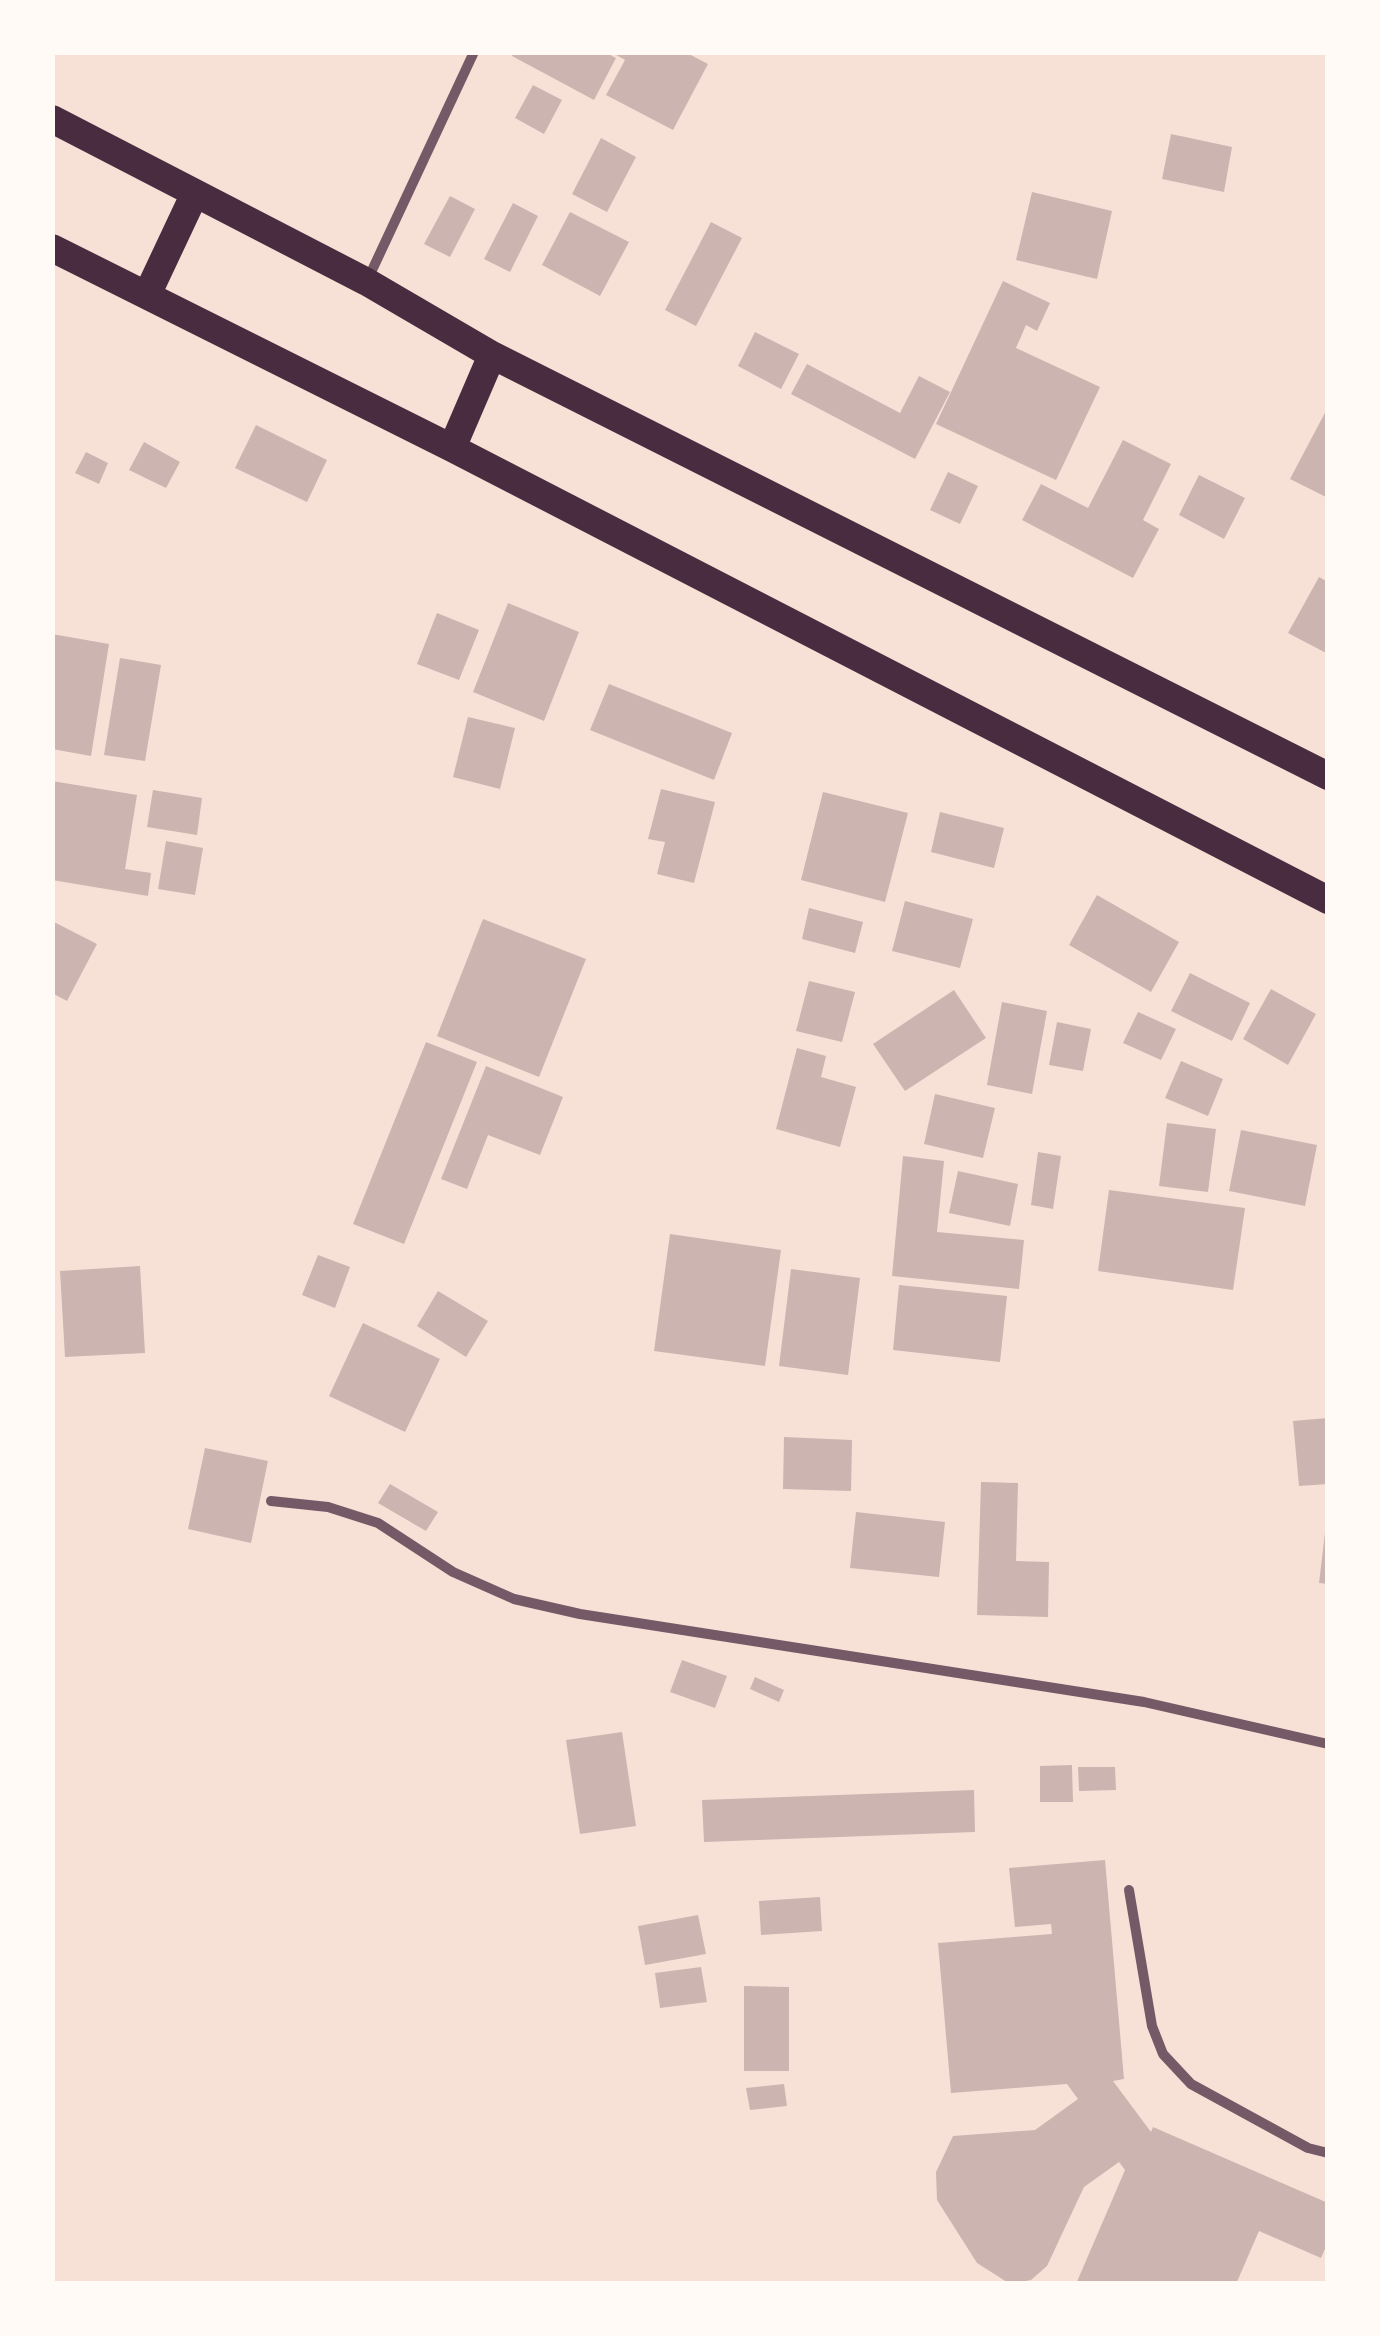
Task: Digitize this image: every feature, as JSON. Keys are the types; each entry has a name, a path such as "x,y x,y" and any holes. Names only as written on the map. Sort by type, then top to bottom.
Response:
{"highway":[{"path":"52,119 367,282 492,354 1328,776"},
{"path":"147,295 195,194"},
{"path":"52,248 452,448 1328,900"},
{"path":"452,448 492,354"}],"street":[{"path":"367,282 474,52"},
{"path":"271,1501 328,1507 378,1523 453,1572 514,1598 547,1606 1144,1702 1328,1744"},
{"path":"1129,1890 1152,2026 1163,2054 1190,2084 1308,2148 1328,2154"}],"building":[{"path":"514,52 605,52 616,58 594,100 512,56"},
{"path":"611,52 685,52 708,64 673,130 606,95 625,60"},
{"path":"533,85 562,100 544,134 515,118"},
{"path":"1171,134 1232,147 1224,192 1162,179"},
{"path":"601,138 636,157 607,212 572,194"},
{"path":"1032,192 1112,211 1097,279 1016,260"},
{"path":"450,196 475,209 450,257 424,244"},
{"path":"513,203 538,216 510,272 484,259"},
{"path":"570,212 629,242 600,296 542,265"},
{"path":"711,222 742,238 696,326 665,310"},
{"path":"1003,281 1050,303 1037,331 1026,325 1016,348 1100,387 1056,480 936,424"},
{"path":"755,332 799,354 781,389 738,366"},
{"path":"807,364 900,413 919,376 950,392 915,459 791,394"},
{"path":"1328,407 1328,498 1290,479"},
{"path":"256,425 327,460 307,502 235,468"},
{"path":"1123,440 1171,464 1143,520 1159,529 1133,578 1022,520 1041,484 1088,508"},
{"path":"144,442 180,462 166,488 129,470"},
{"path":"86,452 108,463 99,484 75,473"},
{"path":"948,472 978,486 960,524 930,510"},
{"path":"1199,475 1245,498 1224,539 1179,515"},
{"path":"1319,577 1328,582 1328,654 1288,633"},
{"path":"508,603 579,632 544,721 473,692"},
{"path":"437,613 479,630 459,680 417,664"},
{"path":"52,634 109,644 91,756 52,749"},
{"path":"120,658 161,665 145,761 104,755"},
{"path":"609,684 732,733 714,780 590,730"},
{"path":"468,717 515,728 500,789 453,777"},
{"path":"52,781 137,795 125,869 151,873 148,896 52,880"},
{"path":"661,789 715,802 694,883 657,874 665,842 648,839"},
{"path":"153,790 202,798 197,835 147,827"},
{"path":"823,792 908,813 885,902 801,880"},
{"path":"940,812 1004,828 994,868 931,852"},
{"path":"166,841 203,848 195,895 158,889"},
{"path":"1097,895 1179,942 1151,992 1069,945"},
{"path":"905,901 973,919 960,968 892,951"},
{"path":"809,908 863,922 855,953 802,939"},
{"path":"483,919 586,959 539,1077 437,1036"},
{"path":"52,921 97,944 67,1001 52,993"},
{"path":"1190,973 1250,1003 1232,1041 1171,1011"},
{"path":"809,981 855,992 842,1042 796,1031"},
{"path":"1271,989 1316,1014 1288,1065 1243,1039"},
{"path":"954,990 986,1038 905,1091 873,1044"},
{"path":"1002,1002 1047,1011 1032,1094 987,1085"},
{"path":"1138,1012 1176,1029 1161,1060 1123,1043"},
{"path":"1057,1022 1091,1029 1083,1071 1049,1065"},
{"path":"426,1042 477,1062 404,1244 353,1224"},
{"path":"797,1048 826,1056 821,1077 856,1087 840,1147 776,1129"},
{"path":"1181,1061 1223,1079 1208,1116 1165,1098"},
{"path":"486,1066 563,1097 540,1155 488,1135 467,1189 441,1179"},
{"path":"935,1094 995,1108 983,1158 924,1144"},
{"path":"1167,1123 1216,1129 1208,1192 1159,1186"},
{"path":"1241,1130 1317,1145 1305,1206 1229,1191"},
{"path":"1038,1152 1061,1156 1053,1209 1031,1205"},
{"path":"903,1156 944,1161 937,1232 1024,1240 1019,1289 892,1276"},
{"path":"958,1171 1018,1184 1010,1226 949,1213"},
{"path":"1109,1190 1245,1208 1233,1290 1098,1271"},
{"path":"670,1234 781,1250 765,1366 654,1351"},
{"path":"318,1255 350,1267 335,1308 302,1295"},
{"path":"140,1266 145,1353 65,1357 60,1271"},
{"path":"791,1269 860,1278 848,1375 779,1366"},
{"path":"899,1285 1007,1296 1000,1362 893,1350"},
{"path":"438,1291 488,1321 466,1357 417,1326"},
{"path":"363,1323 440,1359 405,1432 329,1396"},
{"path":"1328,1418 1328,1484 1299,1486 1293,1421"},
{"path":"784,1437 852,1440 851,1491 783,1489"},
{"path":"205,1448 268,1461 251,1543 188,1529"},
{"path":"981,1482 1018,1483 1016,1561 1049,1562 1048,1617 977,1615"},
{"path":"390,1484 438,1512 426,1531 378,1503"},
{"path":"856,1512 945,1522 939,1577 850,1568"},
{"path":"1328,1533 1328,1584 1319,1583"},
{"path":"682,1660 727,1676 715,1708 670,1692"},
{"path":"755,1677 784,1690 779,1702 750,1689"},
{"path":"622,1732 636,1826 580,1834 566,1740"},
{"path":"1072,1765 1073,1802 1040,1802 1040,1766"},
{"path":"1078,1767 1115,1767 1116,1790 1079,1791"},
{"path":"974,1790 975,1832 704,1842 702,1800"},
{"path":"1105,1860 1124,2079 1113,2081 1151,2132 1153,2127 1328,2203 1328,2242 1321,2258 1259,2231 1236,2284 1076,2284 1125,2170 1119,2162 1084,2187 1047,2266 1031,2280 1010,2284 977,2263 937,2200 936,2172 953,2136 1035,2130 1078,2099 1067,2084 951,2093 938,1943 1052,1934 1051,1924 1015,1927 1009,1868"},
{"path":"820,1897 822,1931 761,1935 759,1901"},
{"path":"698,1915 706,1954 645,1965 638,1926"},
{"path":"701,1967 707,2002 660,2008 655,1973"},
{"path":"744,1986 789,1987 789,2071 744,2071"},
{"path":"784,2084 787,2106 750,2110 746,2088"}]}
